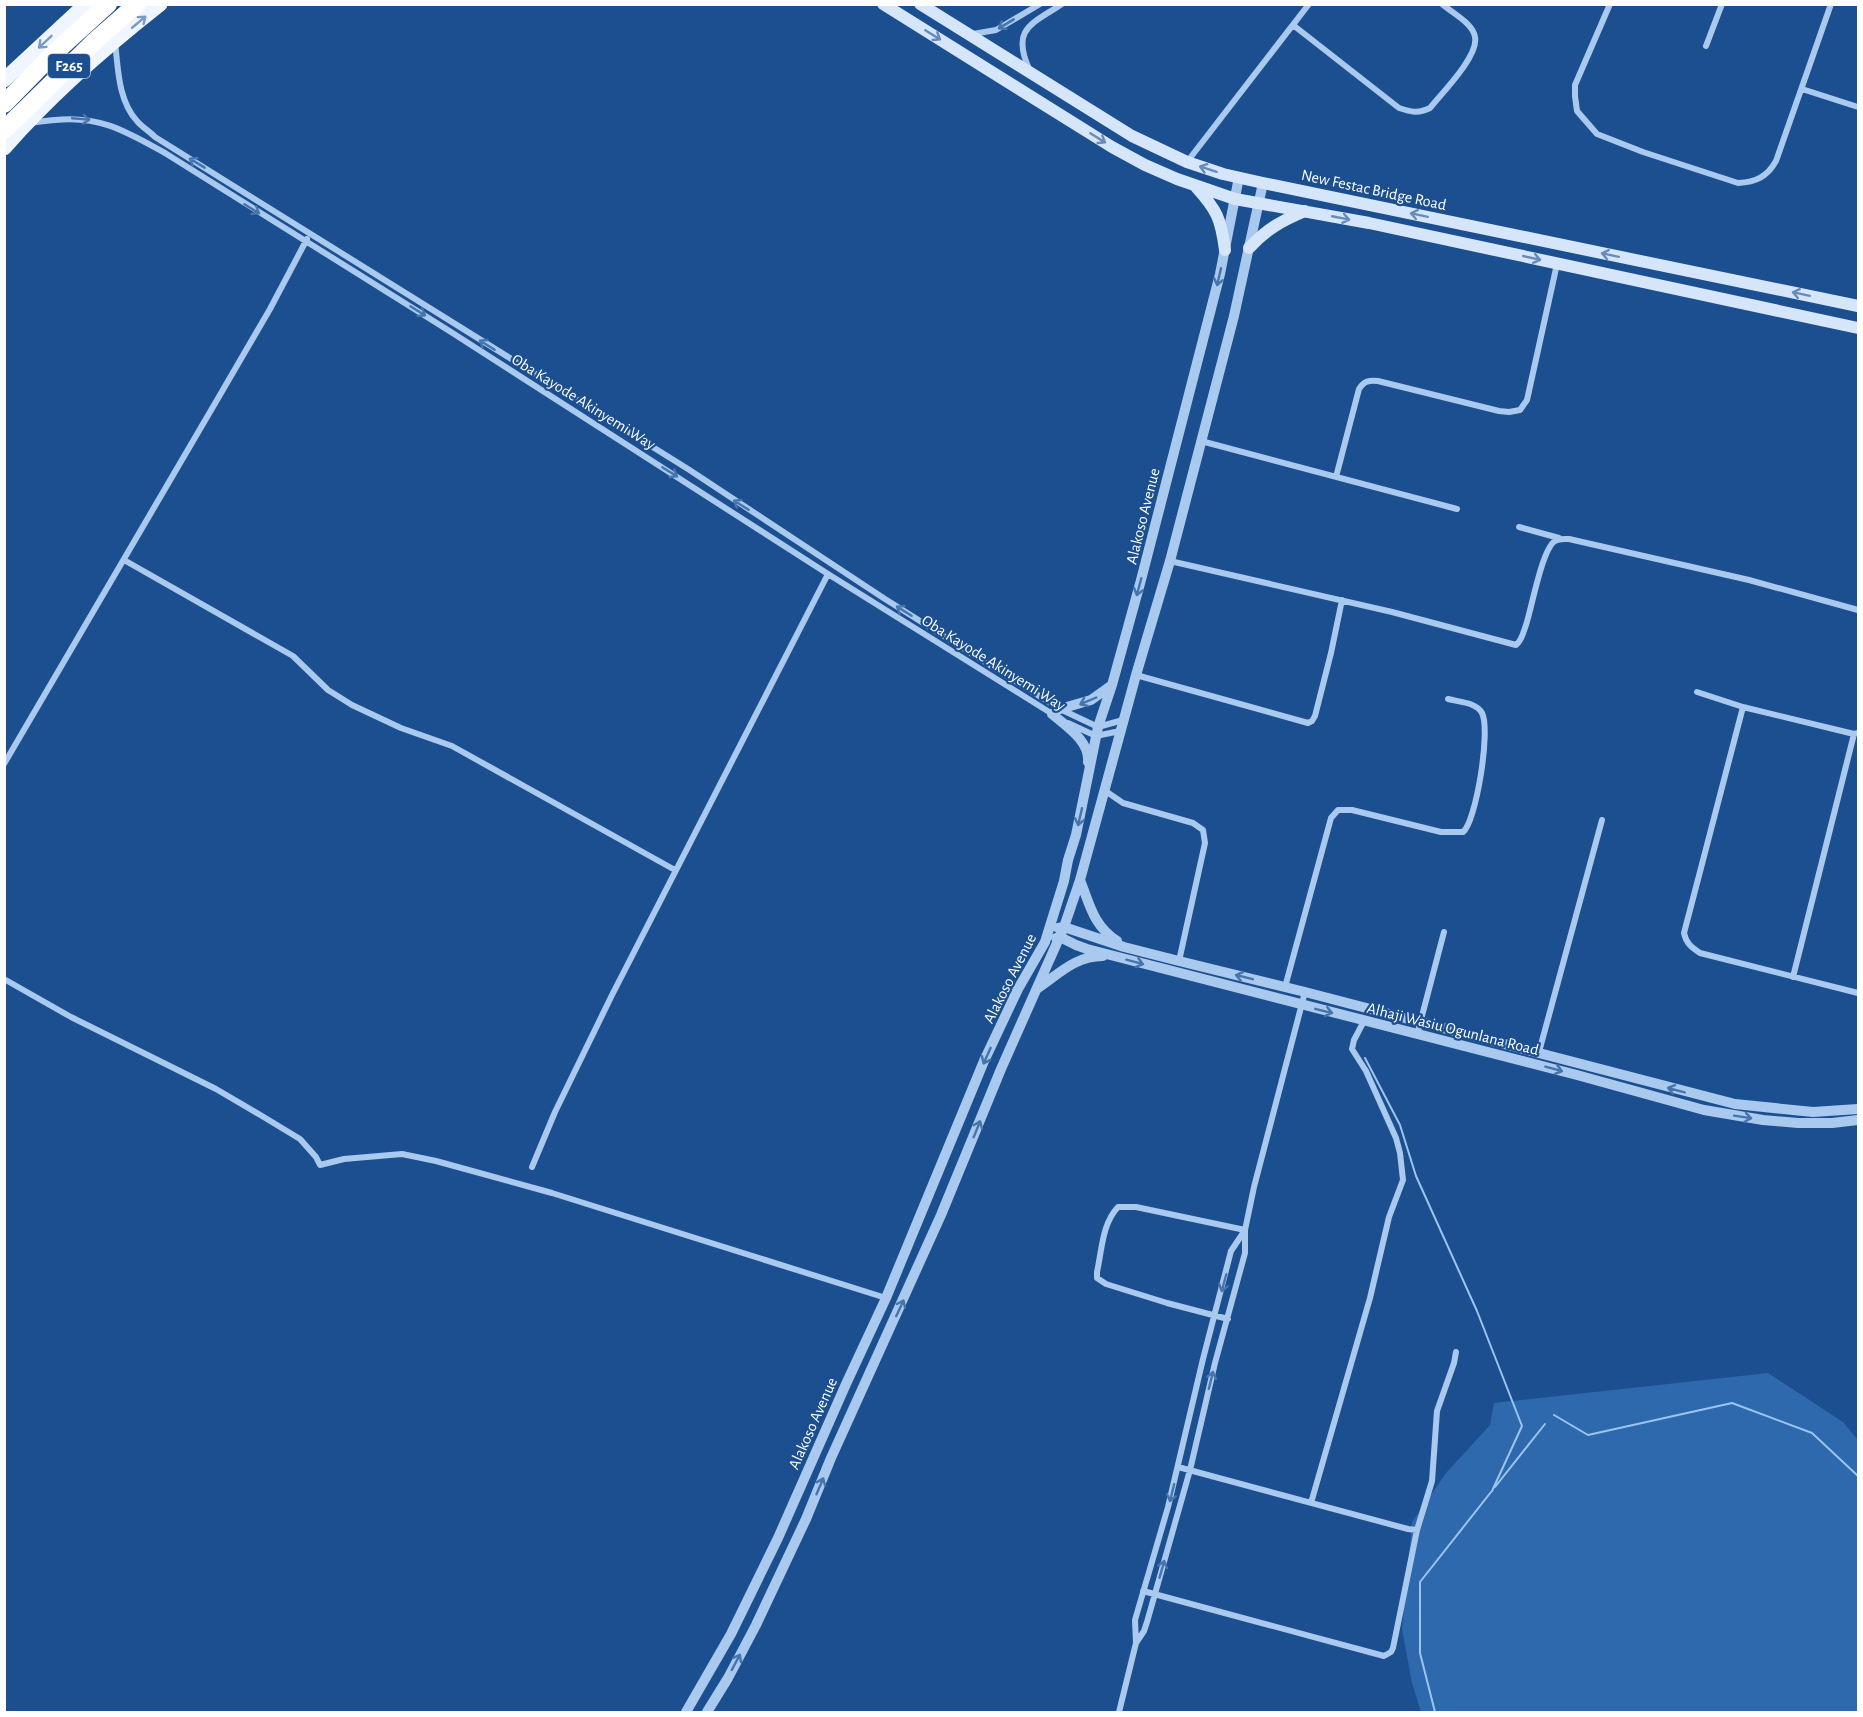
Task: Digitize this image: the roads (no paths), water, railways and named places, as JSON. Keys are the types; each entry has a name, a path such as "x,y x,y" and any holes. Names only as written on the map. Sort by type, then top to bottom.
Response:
{"highway":[{"name":"F265","path":"4,104 53,54 108,4"},
{"name":"F265","path":"4,129 96,40 137,4"}],"main road":[{"path":"4,80 86,4"},
{"path":"4,148 83,67 160,4"},
{"path":"883,4 1112,147 1145,165 1195,187 1235,199 1509,253 1858,328"},
{"name":"New Festac Bridge Road","path":"920,4 1132,136 1187,162 1223,174 1858,306"},
{"path":"1195,187 1212,205 1222,225 1225,250"},
{"path":"1250,248 1263,233 1281,221 1305,211"},
{"path":"1509,253 1514,235"}],"street":[{"path":"970,34 996,30 1040,4"},
{"path":"1031,75 1022,48 1022,36 1027,27 1062,4"},
{"path":"1187,162 1309,4"},
{"path":"1293,25 1399,108 1412,112 1423,112 1430,108 1467,62 1476,38 1470,27 1442,4"},
{"path":"1610,4 1575,86 1577,111 1597,134 1643,152 1738,183 1761,178 1770,172 1776,161 1831,4"},
{"path":"1706,46 1722,4"},
{"name":"Oba Kayode Akinyemi Way","path":"115,42 118,74 129,110 136,120 155,136 688,469 1056,712"},
{"path":"1802,89 1858,107"},
{"name":"Oba Kayode Akinyemi Way","path":"23,126 40,121 69,118 103,122 125,130 451,332 828,574 1056,712 1097,732"},
{"name":"Alakoso Avenue","path":"686,1713 755,1588 886,1298 984,1062 1049,931 1076,835 1097,732 1112,685 1211,308 1239,177"},
{"name":"Alakoso Avenue","path":"707,1713 728,1678 785,1566 831,1458 937,1225 1001,1069 1062,932 1080,880 1170,561 1234,316 1263,183"},
{"path":"4,764 270,309 310,234"},
{"path":"1336,477 1359,389 1368,380 1499,411 1520,410 1527,400 1557,264"},
{"path":"1201,441 1457,509"},
{"path":"1519,527 1749,580 1858,610"},
{"path":"1170,561 1342,600 1516,645 1521,641 1548,549 1560,538"},
{"path":"124,560 293,656 328,690 352,705 401,728 452,746 675,870"},
{"path":"532,1167 584,1051 828,574"},
{"path":"1136,675 1308,723 1315,716 1342,600"},
{"path":"1086,792 1089,756 1076,734 1056,712 1091,700 1112,685"},
{"path":"1697,692 1743,707 1856,734 1793,976"},
{"path":"1285,987 1331,818 1338,810 1352,810 1441,832 1463,832 1467,828 1476,798 1483,759 1484,725 1482,714 1471,704 1448,699"},
{"path":"1743,707 1684,933 1688,944 1700,952 1858,993"},
{"path":"1097,732 1122,726"},
{"path":"1097,732 1122,726"},
{"path":"1104,790 1123,802 1192,822 1203,830 1205,843 1179,961"},
{"path":"1539,1052 1602,820"},
{"path":"1080,880 1098,923 1124,947"},
{"path":"1049,931 1062,932"},
{"path":"1045,942 1062,932"},
{"name":"Alhaji Wasiu Ogunlana Road","path":"1062,932 1305,992 1736,1104 1813,1112 1858,1109"},
{"name":"Alhaji Wasiu Ogunlana Road","path":"1062,932 1076,945 1115,956 1704,1110 1763,1120 1798,1123 1858,1120"},
{"path":"1418,1035 1444,932"},
{"path":"1037,988 1075,961 1093,956 1115,956"},
{"path":"4,979 71,1017 216,1089 262,1116 300,1139 320,1165 344,1159 402,1154 436,1161 552,1193 886,1298"},
{"path":"1136,1643 1144,1631 1190,1470 1245,1253 1245,1230 1305,992"},
{"path":"1311,1503 1370,1298 1389,1217 1403,1180 1396,1138 1366,1071 1353,1049 1354,1040 1364,1021"},
{"path":"1228,1319 1106,1284 1098,1278 1097,1272 1107,1223 1118,1207 1126,1206 1245,1230"},
{"path":"1119,1713 1136,1643 1135,1620 1168,1507 1231,1251 1245,1230"},
{"path":"1143,1591 1384,1656 1391,1652 1417,1530 1432,1481 1437,1411 1456,1352"},
{"path":"1178,1467 1398,1527 1417,1530"}],"waterway":[{"path":"1365,1058 1400,1125 1416,1176 1477,1311 1522,1426 1492,1491"},
{"path":"1554,1415 1588,1435 1732,1403 1812,1433 1858,1476"},
{"path":"1495,1487 1545,1424"},
{"path":"1435,1712 1420,1653 1420,1582 1491,1492"}]}
